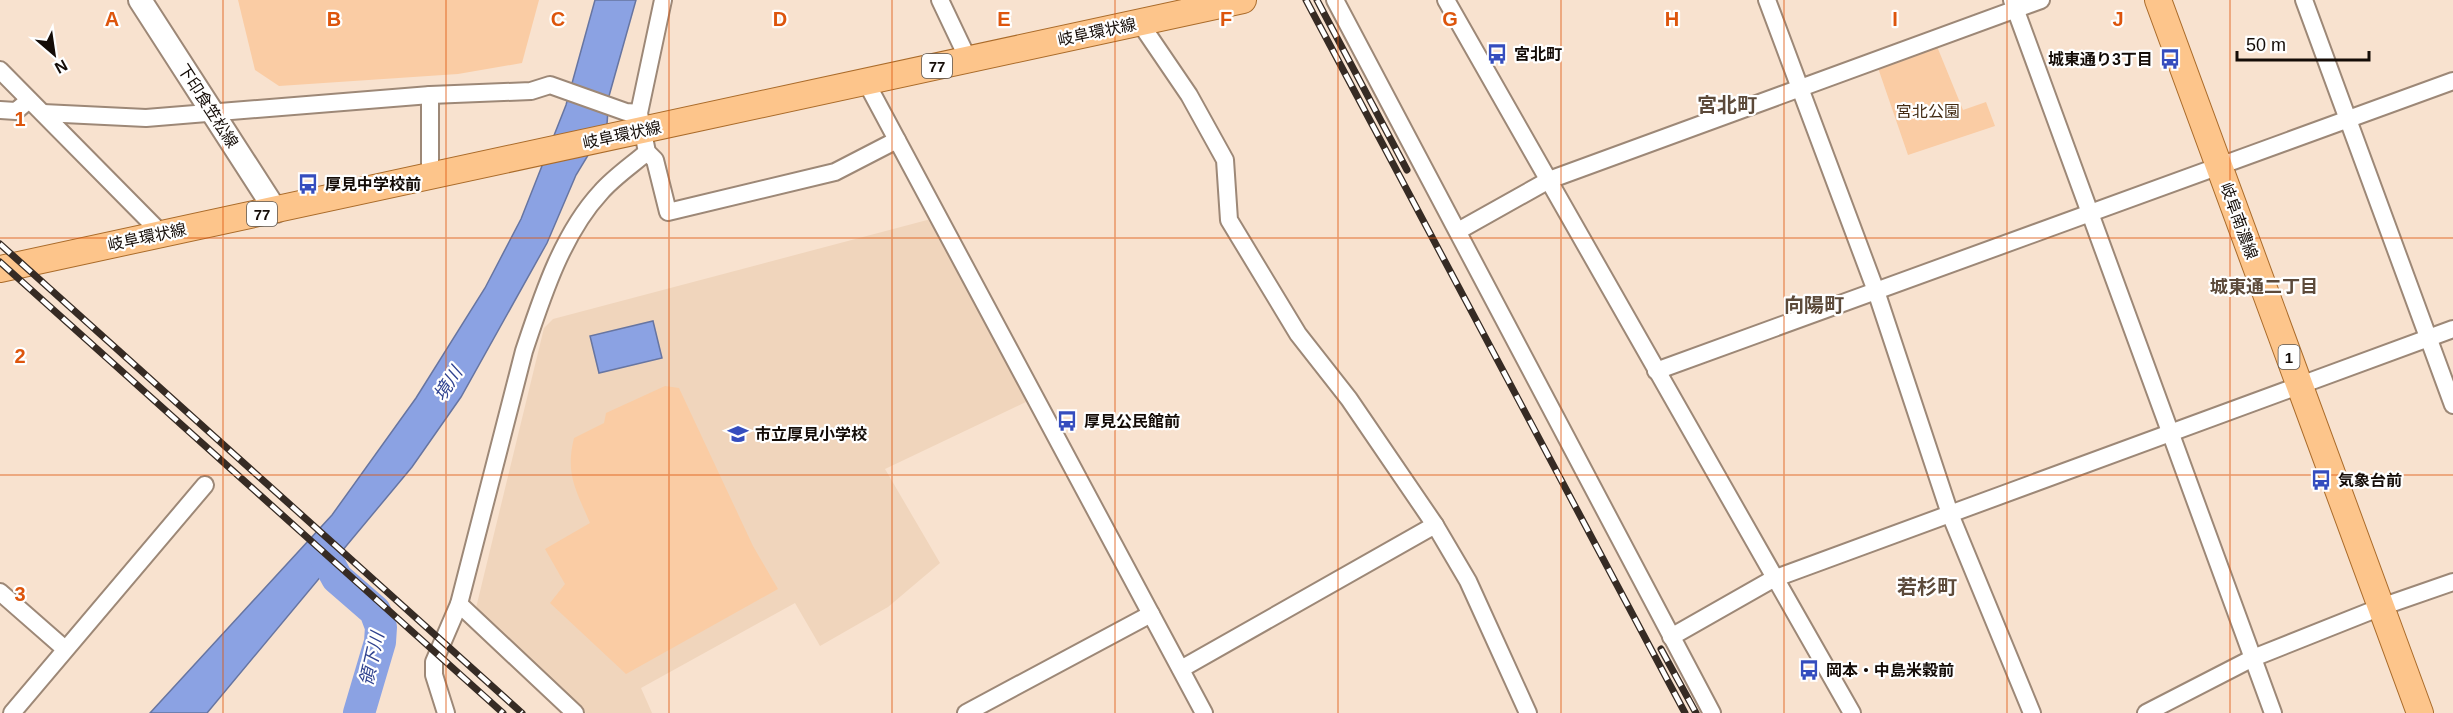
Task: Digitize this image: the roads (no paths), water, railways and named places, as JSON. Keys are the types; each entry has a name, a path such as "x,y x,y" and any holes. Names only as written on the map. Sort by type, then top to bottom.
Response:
{"main road":[{"name":"下印食笠松線","path":"140,0 276,211"},
{"name":"岐阜環状線","path":"0,269 430,177 637,128 866,82 1243,0"},
{"name":"岐阜南濃線","path":"2158,0 2420,713"}],"street":[{"path":"446,713 434,675 434,662 459,604 524,351 538,310 566,245 583,214 602,191 637,128 663,0"},
{"path":"940,0 968,59"},
{"path":"1335,0 1712,713"},
{"path":"1446,0 1773,579 1852,713"},
{"path":"1767,0 1876,291 1950,514 2032,713"},
{"path":"1458,231 1549,180 1800,88 2014,5 2041,0"},
{"path":"2304,0 2453,405"},
{"path":"2014,5 2273,713"},
{"path":"1140,23 1189,95 1225,159 1228,220 1298,334 1349,399 1435,525 1468,581 1525,712"},
{"path":"0,70 162,234"},
{"path":"1656,371 2453,81"},
{"path":"866,82 1204,713"},
{"path":"43,113 146,118 430,95 531,91 550,85 637,128 655,160 668,212 835,172 897,140"},
{"path":"430,95 430,177"},
{"path":"0,110 16,111 29,100"},
{"path":"1671,637 1773,579 2453,329"},
{"path":"12,713 205,485"},
{"path":"1180,669 1435,525"},
{"path":"2146,713 2253,658 2381,607 2453,582"},
{"path":"0,592 65,649"},
{"path":"459,604 575,713"},
{"path":"966,713 1151,614"}],"water":[{"name":"境川","path":"595,0 636,0 609,96 607,124 576,175 547,243 461,397 412,467 207,713 150,713 332,515 416,398 485,288 521,219 566,105"},
{"path":"653,321 662,358 599,373 590,336"}],"waterway":[{"name":"領下川","path":"324,554 337,578 375,611 381,627 380,642 359,713"}],"railway":[{"path":"1306,0 1685,713"},
{"path":"1317,0 1407,170"},
{"path":"0,244 522,713"},
{"path":"0,262 503,713"},
{"path":"1661,649 1696,713"}],"place":[{"name":"宮北町","path":"1497,54"},
{"name":"城東通り3丁目","path":"2170,59"},
{"name":"厚見中学校前","path":"308,184"},
{"name":"厚見公民館前","path":"1067,421"},
{"name":"市立厚見小学校","path":"738,434"},
{"name":"気象台前","path":"2321,480"},
{"name":"岡本・中島米穀前","path":"1809,670"}],"district":[{"name":"宮北町","path":"1727,105"},
{"name":"城東通二丁目","path":"2264,287"},
{"name":"向陽町","path":"1814,305"},
{"name":"若杉町","path":"1927,587"}],"park label":[{"name":"宮北公園","path":"1928,111"}]}
